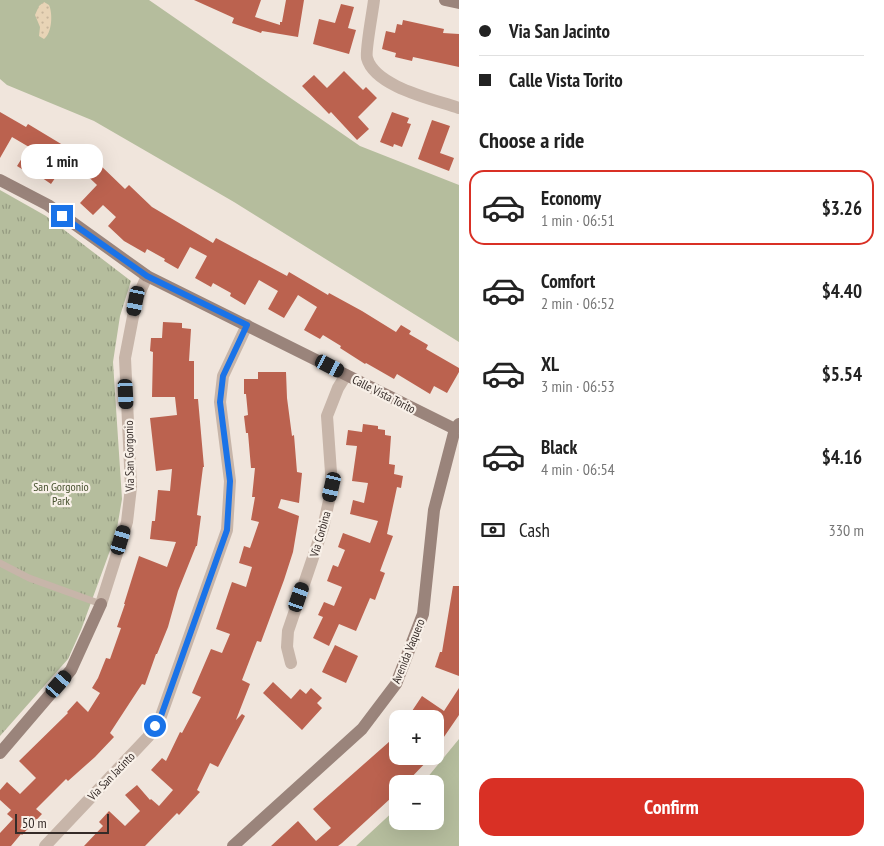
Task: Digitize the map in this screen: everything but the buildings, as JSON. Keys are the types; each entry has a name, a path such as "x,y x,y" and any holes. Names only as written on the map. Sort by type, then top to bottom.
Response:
{"street":[{"path":"374,0 366,56 374,72 392,85 459,108"},
{"path":"445,0 459,3"},
{"name":"Calle Vista Torito","path":"0,180 48,205 147,276 346,375 457,426"},
{"name":"Via San Gorgonio","path":"0,753 71,670 102,604 127,522 131,487 125,358 136,301 147,276"},
{"name":"Via San Jacinto","path":"45,846 148,737 161,716 227,530 230,481 220,402 223,376 247,325"},
{"name":"Via Corbina","path":"291,663 287,647 288,631 323,528 332,487 327,416 338,388 346,375"},
{"name":"Avenida Vaquero","path":"233,846 362,729 396,684 423,614 434,510 457,426"}],"lane":[{"path":"0,562 29,578 102,604"}],"green space":[{"path":"0,0 149,0 360,146 459,185 459,342 234,202 94,121 7,85 0,79"},
{"name":"San Gorgonio Park","path":"0,190 46,216 131,281 120,316 113,362 122,499 116,534 81,630 68,659 0,736"},
{"path":"459,739 459,846 356,846 389,815 389,830 444,830 444,775 429,775 438,765 444,765 444,757"}],"sand":[{"path":"44,2 49,5 51,18 49,32 44,39 39,36 40,27 35,15 39,6"}],"route":[{"path":"62,216 147,276 247,325 239,338 223,376 220,402 230,481 227,530 161,716 155,726"}]}
